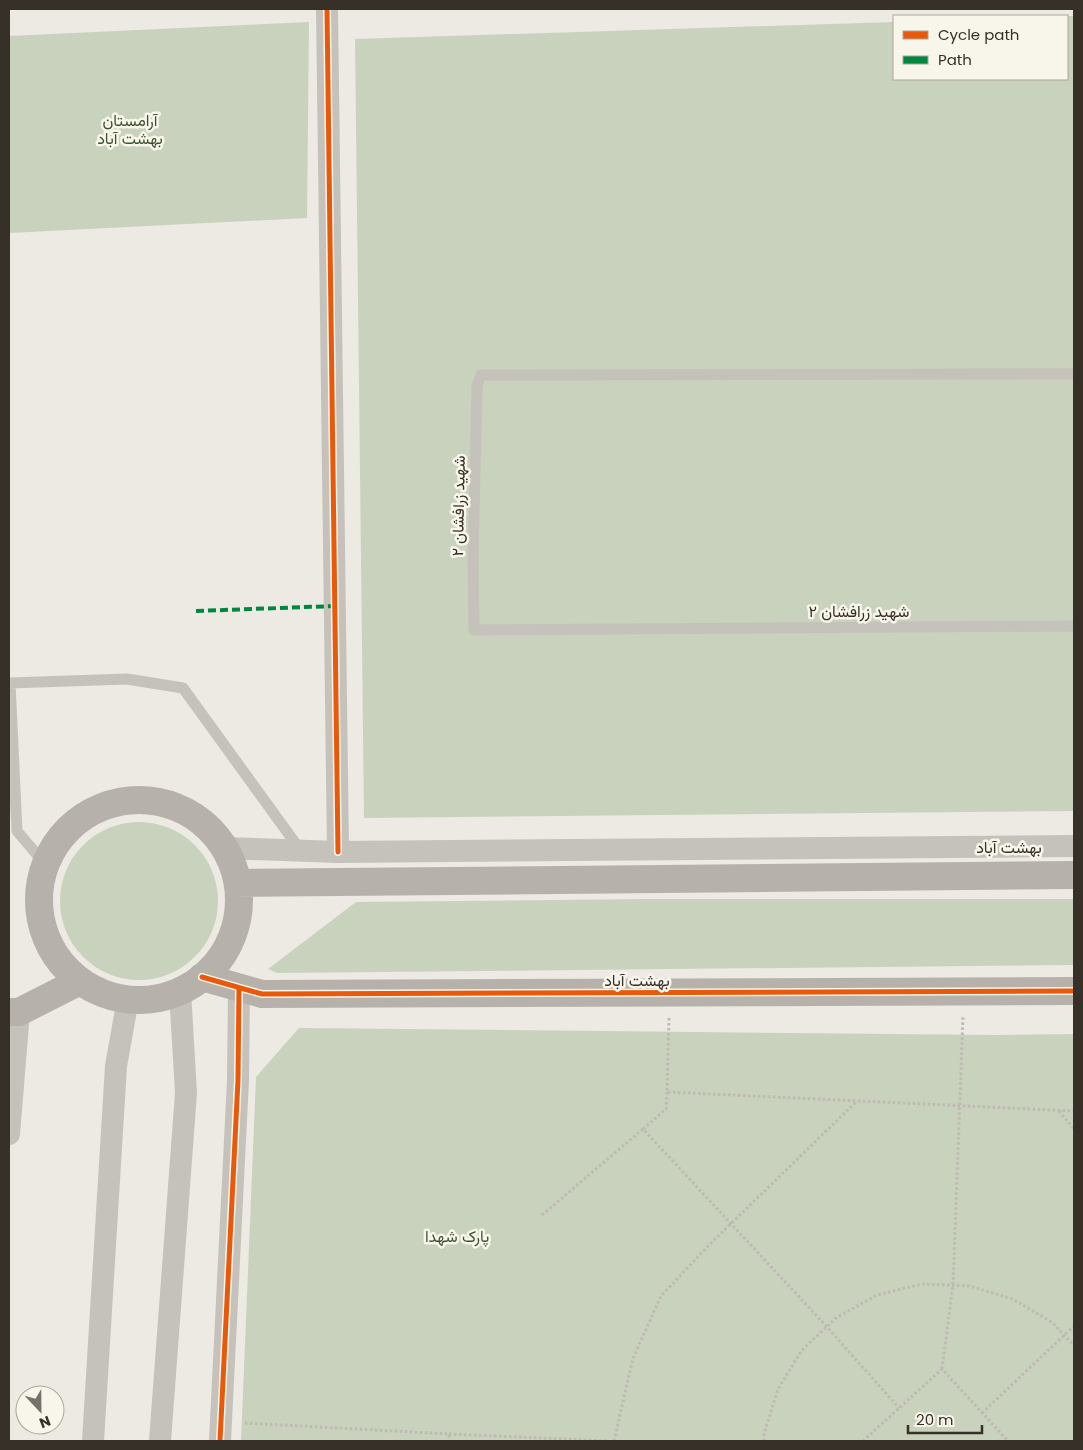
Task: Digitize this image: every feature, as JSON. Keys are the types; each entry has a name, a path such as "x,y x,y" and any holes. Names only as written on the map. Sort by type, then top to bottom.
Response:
{"street":[{"path":"328,9 338,852"},
{"path":"149,800 175,806 198,818 217,836 224,848 231,858 238,883 239,910 233,935 220,958 191,984 155,998 128,999 103,993 80,981 61,963 47,941 40,916 39,890 45,864 58,841 76,822 98,808 123,801 149,800"},
{"name":"بهشت آباد","path":"224,848 338,852 1074,846"},
{"name":"بهشت آباد","path":"238,883 1074,875"},
{"path":"9,1134 14,1012 80,981"},
{"path":"160,1441 186,1093 191,984"},
{"name":"بهشت آباد","path":"191,984 239,988 262,994 1074,991"},
{"path":"220,1431 238,1080 239,988"},
{"path":"93,1441 116,1066 128,999"}],"lane":[{"name":"شهید زرافشان ۲","path":"1074,374 481,375 477,386 473,558 474,630 1074,626"},
{"path":"45,864 17,831 10,733 10,684 127,679 184,688 301,851"}],"path":[{"path":"863,1441 942,1369 952,1286 964,992"},
{"path":"542,1215 666,1109 669,993"},
{"path":"667,1092 1074,1112"},
{"path":"614,1441 633,1358 661,1296 731,1224 857,1101"},
{"path":"1058,1111 1074,1129"},
{"path":"643,1129 827,1327 899,1408"},
{"path":"764,1441 764,1434 778,1389 802,1350 836,1318 877,1295 922,1284 969,1286 1013,1299 1053,1323 1074,1346"},
{"path":"982,1413 1074,1326"},
{"path":"942,1369 1008,1441"},
{"path":"220,1431 449,1434 609,1441"},
{"path":"449,1434 449,1441"}],"green space":[{"path":"1068,16 1074,16 1074,811 364,818 355,39 893,22 893,80 1068,80"},
{"name":"آرامستان بهشت آباد","path":"309,22 307,218 9,233 9,36"},
{"path":"139,822 169,828 195,845 212,871 218,901 212,931 195,957 169,974 139,980 109,974 83,957 66,931 60,901 66,871 83,845 109,828"},
{"path":"646,899 1074,899 1074,965 277,973 268,969 356,902"},
{"name":"پارک شهدا","path":"299,1028 996,1035 1074,1034 1074,1441 241,1441 256,1077"}],"marked path":[{"path":"196,611 335,606"}],"cycle path":[{"path":"327,9 338,852"},
{"path":"202,977 262,994 1074,991"},
{"path":"220,1441 238,1080 239,988"}]}
